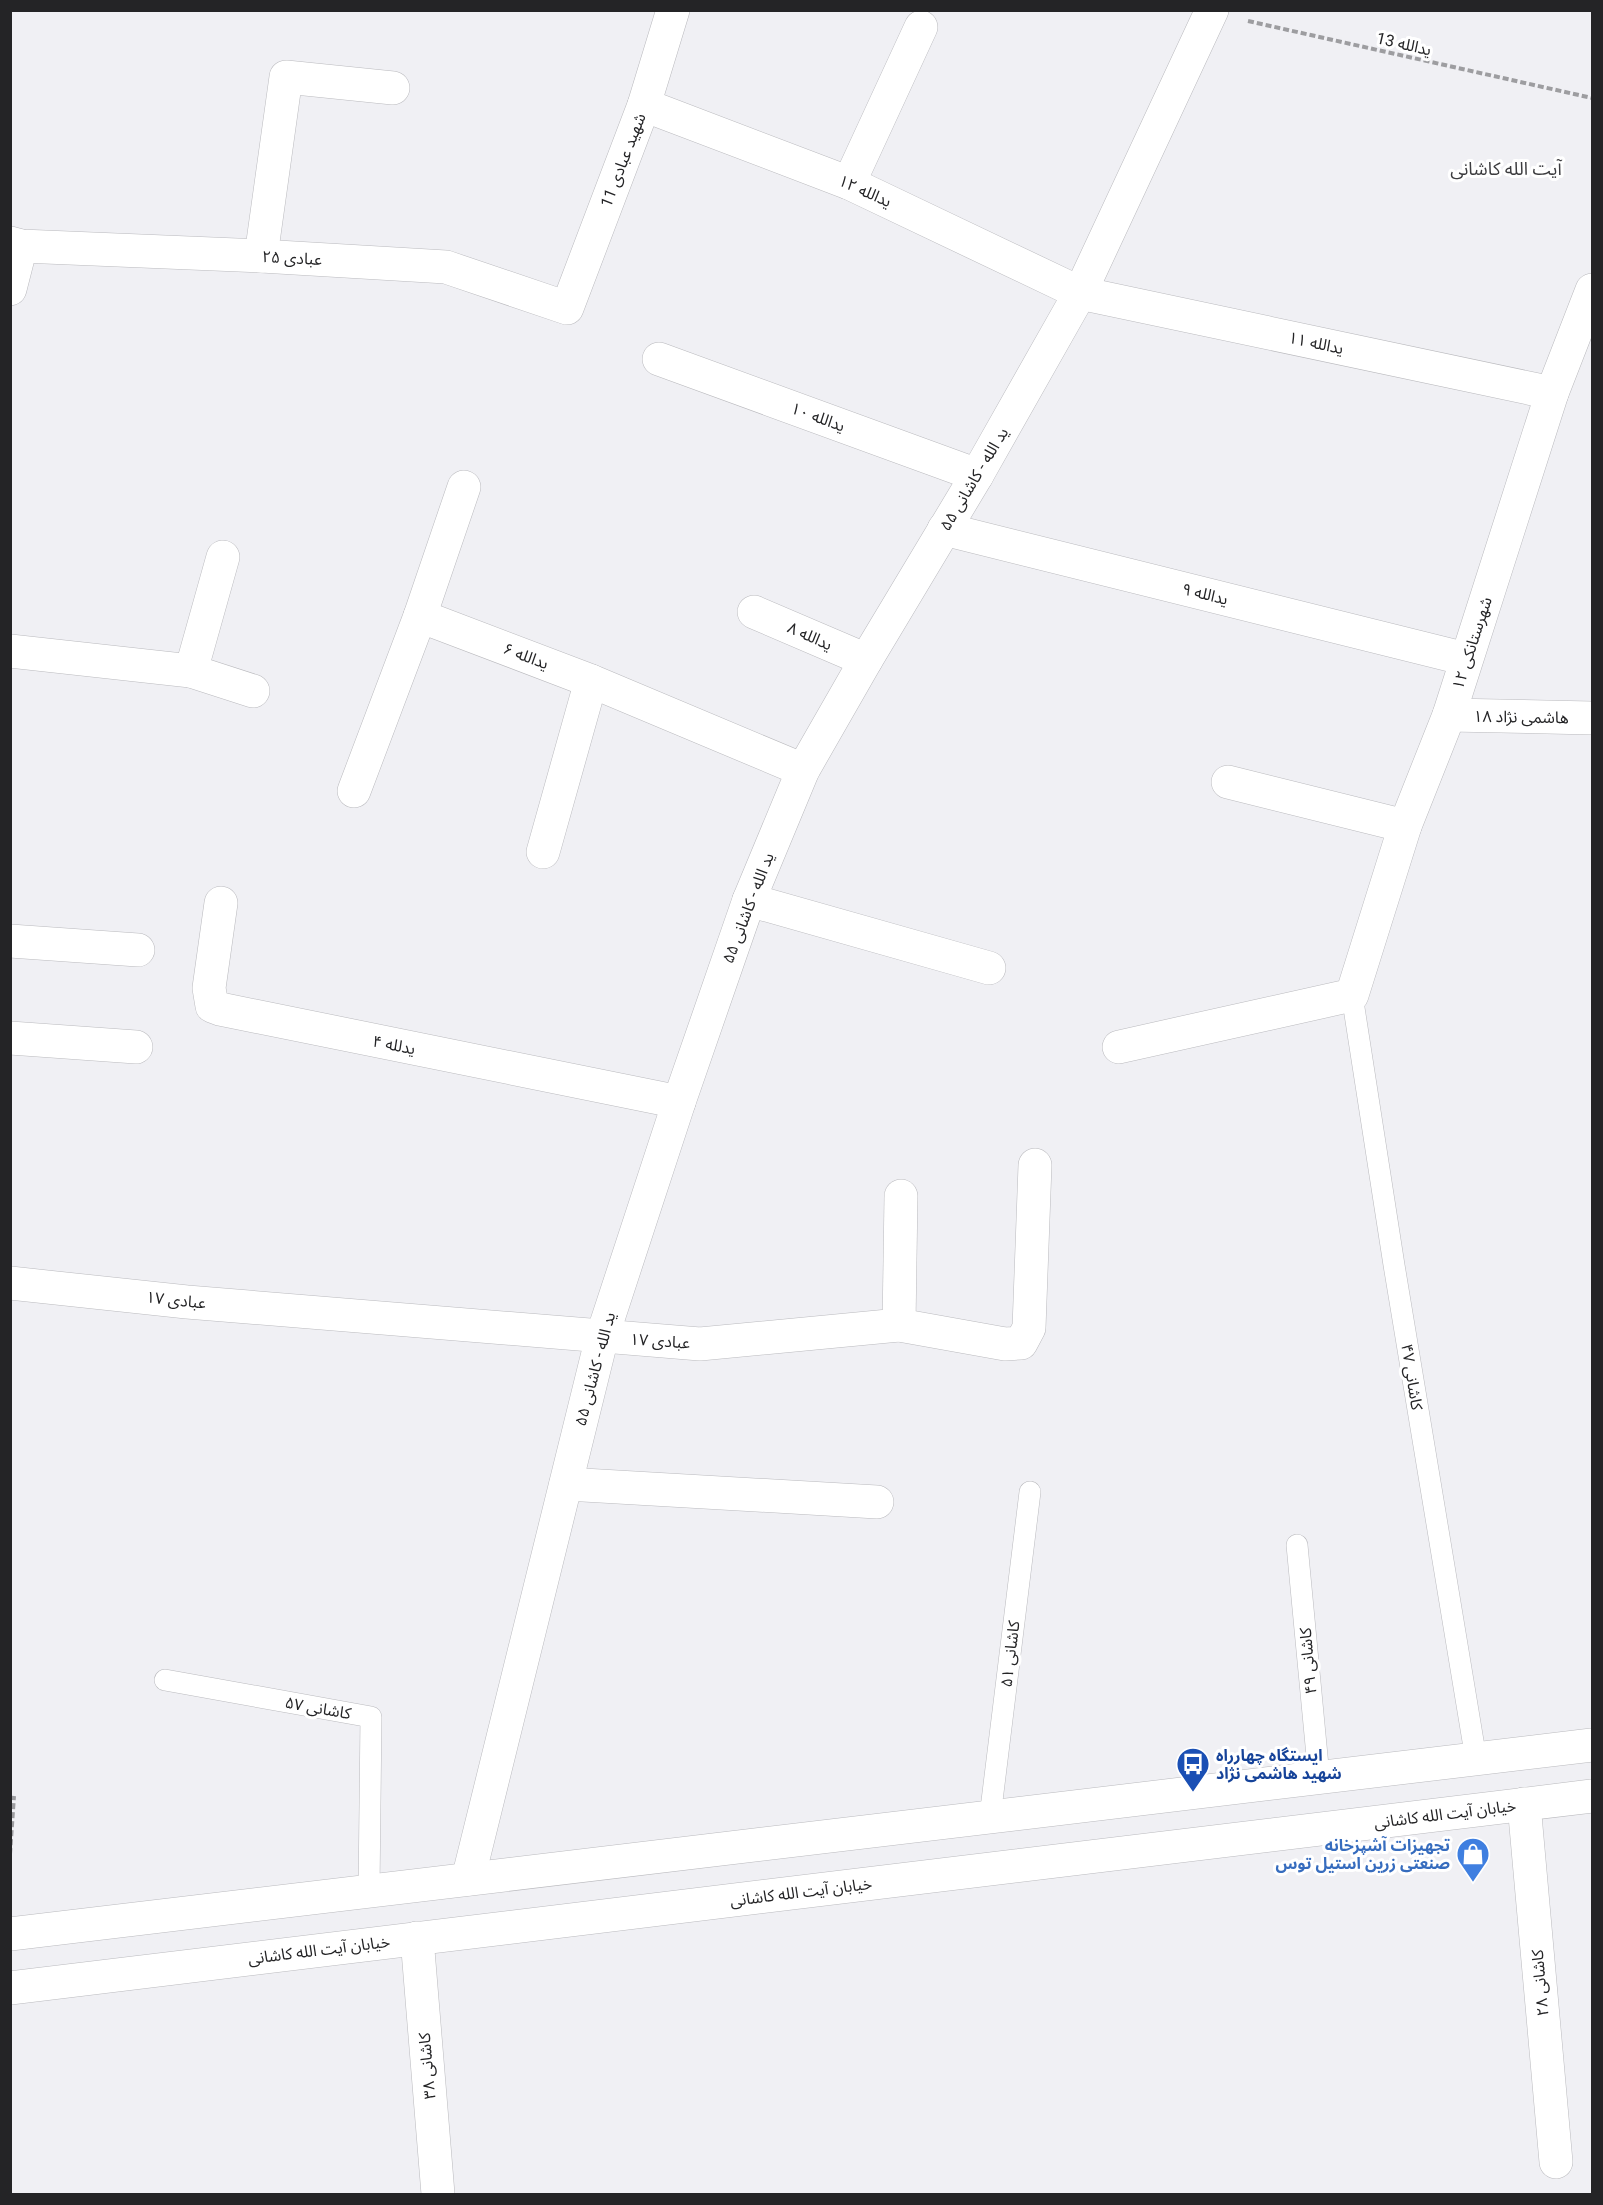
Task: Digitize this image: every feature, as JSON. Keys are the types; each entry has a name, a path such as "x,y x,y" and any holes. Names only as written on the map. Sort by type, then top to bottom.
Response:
{"street":[{"name":"شهید عبادی 11","path":"567,308 644,105 673,10"},
{"name":"ید الله - کاشانی ۵۵","path":"468,1879 602,1337 679,1102 749,900 803,770 866,660 978,475 1080,293 1211,12"},
{"path":"849,183 921,27"},
{"path":"261,256 286,77 393,88"},
{"name":"یدالله ۱۲","path":"644,105 849,183 1080,293"},
{"path":"10,288 16,245"},
{"name":"عبادی ۲۵","path":"16,245 446,267 567,308"},
{"name":"شهرستانکی ۱۲","path":"1352,995 1405,826 1449,715 1552,393 1593,290"},
{"name":"یدالله ۱۱","path":"1080,293 1552,393"},
{"name":"یدالله ۱۰","path":"659,359 978,475"},
{"path":"354,791 420,616 464,487"},
{"name":"یدالله ۹","path":"944,529 1466,659"},
{"path":"191,671 224,556"},
{"name":"یدالله ۸","path":"754,612 866,660"},
{"name":"یدالله ۶","path":"420,616 591,681 803,770"},
{"path":"10,651 191,671 254,691"},
{"path":"543,852 591,681"},
{"name":"هاشمی نژاد ۱۸","path":"1449,715 1593,718"},
{"path":"1228,782 1405,826"},
{"path":"749,900 989,968"},
{"name":"یدلله ۴","path":"221,903 209,987 212,1006 679,1102"},
{"path":"10,941 138,950"},
{"path":"1119,1047 1352,995"},
{"path":"10,1038 136,1047"},
{"name":"عبادی ۱۷","path":"10,1283 187,1302 700,1344 899,1325 1005,1344 1021,1343 1029,1328 1035,1165"},
{"path":"899,1325 901,1196"},
{"path":"566,1484 877,1502"},
{"path":"10,1934 1593,1745"},
{"name":"خیابان آیت الله کاشانی","path":"10,1988 1593,1796"},
{"name":"کاشانی ۲۸","path":"1524,1804 1556,2163"},
{"name":"کاشانی ۳۸","path":"417,1938 438,2194"}],"lane":[{"name":"کاشانی ۴۷","path":"1352,995 1392,1254 1476,1759"},
{"name":"کاشانی ۵۱","path":"990,1817 1030,1492"},
{"name":"کاشانی ۴۹","path":"1297,1545 1319,1777"},
{"name":"کاشانی ۵۷","path":"165,1680 371,1717 369,1891"}],"path":[{"name":"یدالله 13","path":"1211,12 1593,98"},
{"path":"10,1854 14,1796"}],"place":[{"name":"ایستگاه چهارراه شهید هاشمی نژاد","path":"1193,1793"},
{"name":"تجهیزات آشپزخانه صنعتی زرین استیل توس","path":"1473,1883"}],"district":[{"name":"آیت الله کاشانی","path":"1506,168"}]}
